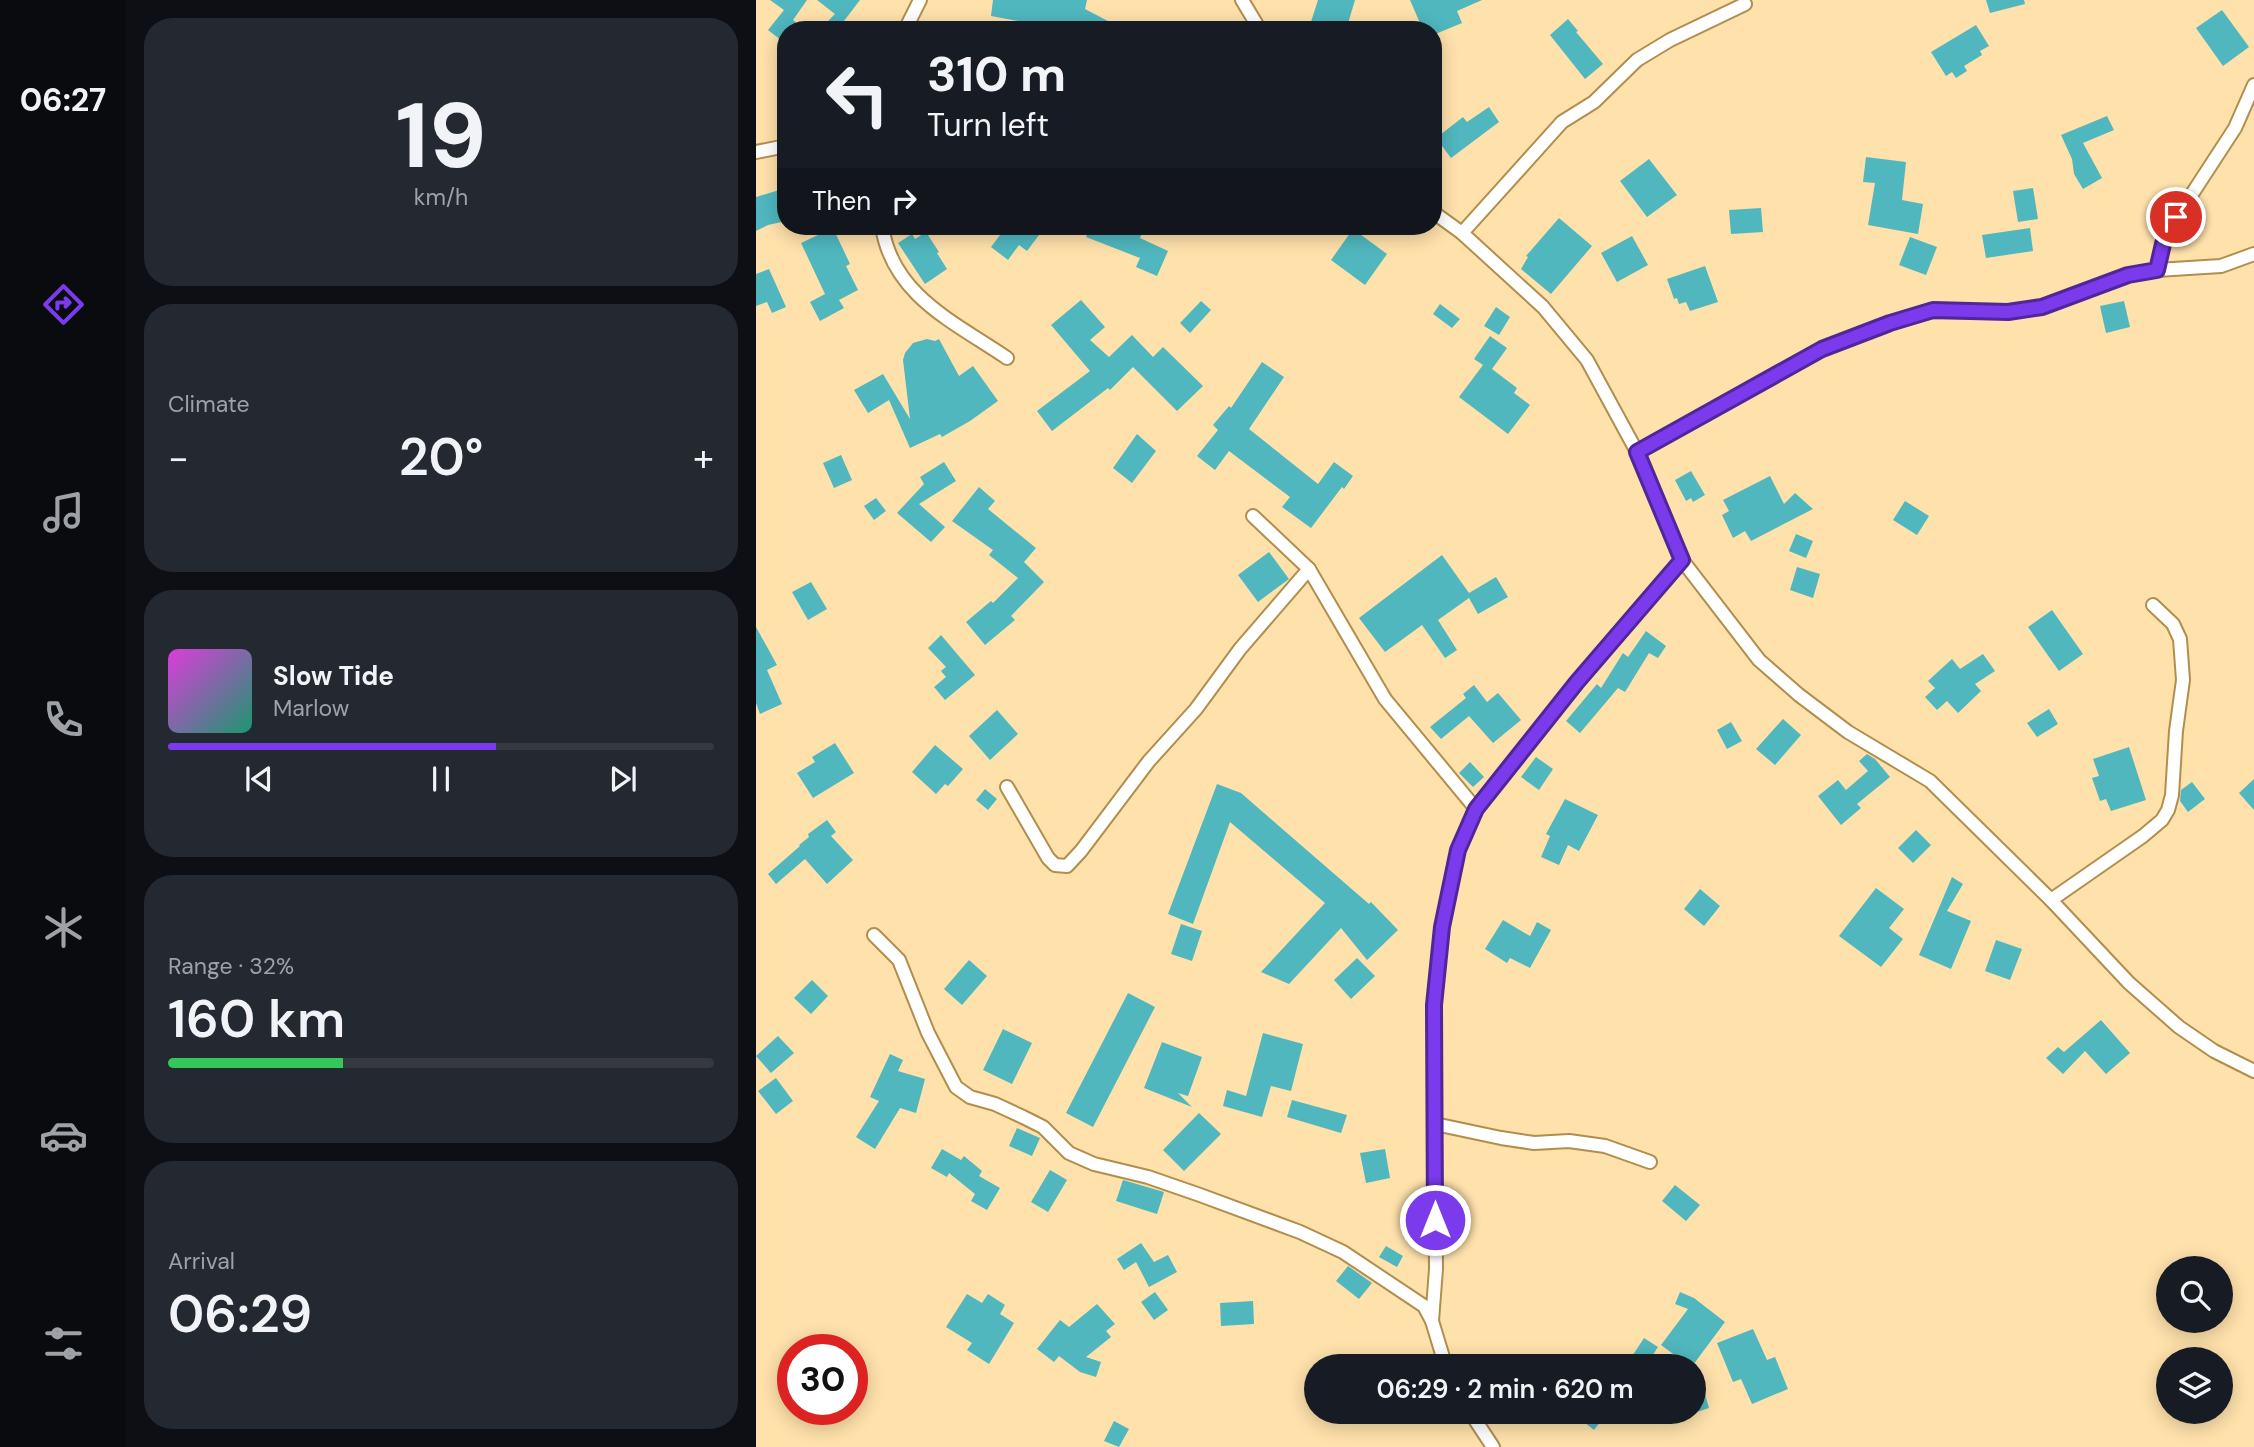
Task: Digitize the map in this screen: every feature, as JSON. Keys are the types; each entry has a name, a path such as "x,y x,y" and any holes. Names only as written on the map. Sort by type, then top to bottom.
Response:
{"street":[{"path":"910,21 920,0"},
{"path":"1242,0 1254,21"},
{"path":"1462,233 1562,122 1594,102 1637,60 1670,40 1745,4"},
{"path":"2157,270 2163,244 2176,217 2235,128 2254,85"},
{"path":"756,152 777,148"},
{"path":"1442,219 1462,233 1543,307 1587,360 1637,452 1682,560 1759,660 1848,732 1930,781 2129,983 2179,1027 2214,1051 2254,1071"},
{"path":"884,235 885,246 897,272 920,299 1007,358"},
{"path":"1637,452 1822,349 1890,323 1933,310 2008,312 2042,307 2128,275 2157,270 2221,266 2254,254"},
{"path":"1253,516 1309,569 1385,699 1476,809"},
{"path":"1432,1321 1436,1269 1434,1005 1442,927 1458,850 1476,809 1577,682 1682,560"},
{"path":"1007,787 1048,858 1055,865 1067,866 1149,761 1196,709 1240,649 1309,569"},
{"path":"2050,900 2143,836 2162,820 2168,810 2172,795 2183,680 2180,639 2172,624 2153,605"},
{"path":"874,935 899,960 928,1033 956,1087 971,1097 995,1104 1043,1127 1069,1153 1094,1164 1148,1177 1200,1195 1300,1232 1343,1252 1424,1306 1443,1354"},
{"path":"1434,1124 1534,1143 1569,1141 1605,1146 1650,1162"},
{"path":"1478,1424 1493,1447"}],"building":[{"path":"770,0 807,0 794,21 777,21 777,37 768,30 784,10"},
{"path":"817,0 860,0 844,21 828,21 835,14"},
{"path":"993,0 1087,0 1085,9 1108,21 1018,21 991,16"},
{"path":"1318,0 1355,0 1349,21 1311,21"},
{"path":"1410,0 1482,0 1457,11 1462,23 1442,31 1442,21 1419,21"},
{"path":"1986,0 2024,0 2025,4 1990,13"},
{"path":"2222,10 2249,47 2223,66 2196,28"},
{"path":"1568,19 1603,64 1585,79 1550,35"},
{"path":"1976,25 1989,46 1980,51 1982,55 1964,66 1967,71 1956,78 1952,72 1946,76 1931,52"},
{"path":"1489,107 1499,122 1451,158 1442,146 1442,133 1463,117 1467,122"},
{"path":"2107,116 2114,130 2083,143 2102,178 2083,189 2074,174 2072,159 2061,135"},
{"path":"1866,157 1906,162 1902,200 1923,204 1918,234 1868,225 1875,183 1863,182"},
{"path":"1649,159 1677,195 1647,217 1620,181"},
{"path":"2033,188 2038,219 2018,222 2013,191"},
{"path":"777,191 777,223 756,231 756,197"},
{"path":"1761,208 1763,232 1731,234 1729,210"},
{"path":"1559,218 1592,246 1551,294 1521,269 1528,257 1526,256"},
{"path":"2030,228 2033,251 1986,258 1982,235"},
{"path":"818,235 836,235 850,264 846,266 858,290 839,300 844,308 820,321 810,302 825,294 801,243"},
{"path":"910,235 915,239 928,235 947,269 925,284 898,243"},
{"path":"1000,235 1039,235 1027,251 1019,245 1008,260 991,247"},
{"path":"1141,235 1140,238 1168,251 1157,276 1136,267 1140,258 1086,237"},
{"path":"1349,235 1361,235 1387,254 1365,285 1331,260"},
{"path":"1632,236 1648,265 1617,282 1601,253"},
{"path":"1910,237 1937,247 1926,275 1899,265"},
{"path":"1705,266 1718,302 1690,311 1686,302 1679,304 1677,298 1674,299 1667,279"},
{"path":"769,269 786,307 772,313 767,302 756,306 756,274"},
{"path":"1081,300 1105,327 1090,340 1109,357 1132,335 1153,357 1163,347 1203,386 1177,411 1133,367 1110,390 1108,388 1052,431 1037,411 1090,371 1051,325"},
{"path":"1201,301 1211,310 1190,333 1180,323"},
{"path":"2124,301 2130,327 2106,333 2100,306"},
{"path":"1440,304 1460,319 1452,328 1433,314"},
{"path":"1496,307 1510,317 1499,335 1484,326"},
{"path":"1490,336 1507,348 1492,369 1517,388 1514,393 1530,405 1508,434 1459,397 1483,365 1474,359"},
{"path":"939,339 959,376 973,366 998,401 942,437 940,434 910,448 889,400 868,413 854,390 883,374 910,419 903,360 913,343"},
{"path":"1262,362 1284,377 1249,429 1318,484 1334,462 1353,476 1311,528 1282,507 1290,497 1229,451 1215,470 1197,456 1218,430 1213,425 1229,406 1231,408"},
{"path":"1137,434 1156,451 1132,483 1113,468"},
{"path":"841,455 852,480 834,488 823,463"},
{"path":"944,462 956,481 919,504 945,527 931,542 897,513 924,484 920,477"},
{"path":"1691,471 1705,495 1693,502 1691,498 1686,501 1675,480"},
{"path":"1770,476 1784,504 1795,493 1813,509 1751,541 1745,531 1733,538 1722,515 1729,511 1723,500"},
{"path":"979,487 995,501 988,509 1036,548 1024,562 1044,582 1011,616 1015,620 985,645 966,622 991,601 993,603 1018,578 989,555 993,550 952,521"},
{"path":"876,498 886,511 874,520 864,506"},
{"path":"1905,501 1929,516 1917,535 1893,520"},
{"path":"1796,534 1813,541 1806,558 1789,551"},
{"path":"1269,552 1289,579 1258,602 1238,575"},
{"path":"1442,555 1469,593 1496,577 1508,597 1478,614 1469,598 1438,620 1457,650 1445,658 1422,625 1385,652 1359,618"},
{"path":"1797,567 1820,574 1813,598 1790,590"},
{"path":"811,582 827,609 808,620 792,592"},
{"path":"2052,610 2083,654 2059,671 2028,627"},
{"path":"756,627 777,665 767,670 782,704 760,714 756,703"},
{"path":"1646,631 1666,646 1658,658 1649,653 1625,692 1618,688 1580,733 1566,721 1597,684 1601,688 1623,653 1628,657"},
{"path":"941,635 975,675 945,700 934,687 946,677 941,671 946,667 928,648"},
{"path":"1983,654 1995,671 1975,684 1981,691 1958,713 1947,701 1937,710 1925,697 1935,688 1928,681 1952,659 1960,669"},
{"path":"1474,685 1487,702 1498,693 1521,720 1493,743 1469,716 1441,739 1430,727 1466,698 1463,694"},
{"path":"2049,709 2058,724 2037,737 2027,723"},
{"path":"997,710 1018,734 990,760 969,736"},
{"path":"1783,719 1801,735 1775,765 1756,749"},
{"path":"1731,722 1742,741 1727,749 1717,730"},
{"path":"835,743 854,773 813,798 797,773 815,762 812,757"},
{"path":"935,745 963,769 948,786 945,784 936,794 912,772"},
{"path":"2129,747 2146,800 2111,811 2106,799 2100,801 2092,778 2099,776 2093,759"},
{"path":"1867,754 1875,759 1890,777 1857,804 1861,808 1841,825 1818,796 1838,780 1846,790 1868,771 1859,761"},
{"path":"1536,757 1553,769 1539,790 1521,777"},
{"path":"1470,762 1484,777 1473,787 1459,773"},
{"path":"2254,779 2254,810 2239,793"},
{"path":"2192,782 2205,799 2188,812 2180,801 2181,790"},
{"path":"1217,784 1241,793 1369,904 1371,902 1398,930 1367,960 1341,928 1289,984 1261,972 1325,903 1230,822 1193,924 1168,914"},
{"path":"985,789 997,799 988,810 976,800"},
{"path":"1565,799 1598,815 1579,851 1568,845 1559,865 1541,857 1550,836 1546,834"},
{"path":"827,820 836,832 831,836 853,860 827,884 805,859 776,884 768,874 809,837 808,834"},
{"path":"1916,830 1931,845 1913,863 1898,848"},
{"path":"1952,877 1963,884 1947,911 1971,921 1951,969 1919,955"},
{"path":"1876,888 1904,909 1889,928 1903,939 1881,967 1839,936"},
{"path":"1700,889 1720,906 1704,926 1684,909"},
{"path":"1503,920 1530,936 1537,922 1551,930 1530,968 1510,958 1507,963 1485,949"},
{"path":"1181,924 1202,931 1192,961 1171,954"},
{"path":"1996,940 2022,949 2010,980 1985,971"},
{"path":"1357,958 1375,976 1351,999 1334,980"},
{"path":"969,960 987,976 962,1005 944,989"},
{"path":"812,980 828,996 811,1014 794,998"},
{"path":"1128,993 1155,1007 1093,1127 1066,1113"},
{"path":"2101,1020 2130,1053 2106,1074 2085,1051 2063,1074 2046,1058 2058,1047 2064,1052"},
{"path":"1003,1029 1032,1043 1012,1084 983,1070"},
{"path":"1263,1033 1303,1044 1291,1091 1271,1086 1262,1117 1223,1106 1227,1090 1246,1096"},
{"path":"778,1036 794,1053 771,1073 756,1056"},
{"path":"1162,1042 1202,1057 1188,1096 1178,1093 1192,1107 1144,1088"},
{"path":"890,1054 903,1060 898,1071 925,1079 916,1113 900,1108 875,1149 856,1137 879,1101 870,1097"},
{"path":"776,1078 793,1101 776,1114 758,1091"},
{"path":"1292,1100 1347,1115 1341,1133 1287,1117"},
{"path":"1199,1113 1221,1134 1184,1171 1163,1150"},
{"path":"1017,1128 1040,1138 1032,1156 1009,1146"},
{"path":"942,1149 961,1160 964,1156 982,1171 979,1176 1000,1188 987,1210 971,1201 975,1194 949,1173 947,1177 931,1168"},
{"path":"1385,1149 1390,1178 1366,1183 1360,1153"},
{"path":"1050,1170 1067,1180 1048,1212 1031,1202"},
{"path":"1123,1180 1164,1192 1157,1214 1116,1201"},
{"path":"1675,1185 1700,1205 1686,1221 1662,1201"},
{"path":"1141,1243 1154,1262 1168,1255 1177,1272 1149,1287 1136,1262 1124,1270 1117,1259"},
{"path":"1386,1246 1403,1256 1397,1267 1379,1257"},
{"path":"1348,1266 1372,1283 1359,1299 1336,1281"},
{"path":"1155,1292 1168,1310 1154,1320 1141,1302"},
{"path":"1680,1292 1694,1298 1725,1322 1701,1354 1673,1354 1661,1345 1688,1309 1675,1304"},
{"path":"967,1294 982,1303 988,1294 1005,1305 1000,1314 1014,1323 989,1364 967,1350 972,1343 946,1327"},
{"path":"1253,1301 1254,1324 1221,1326 1220,1303"},
{"path":"1097,1304 1115,1324 1106,1331 1111,1337 1086,1357 1101,1362 1096,1377 1080,1372 1059,1356 1054,1362 1037,1349 1060,1320 1069,1327"},
{"path":"1753,1329 1767,1360 1775,1357 1788,1389 1752,1404 1741,1379 1733,1382 1717,1343"},
{"path":"1644,1338 1658,1347 1653,1354 1634,1354"},
{"path":"1114,1421 1129,1429 1119,1447 1104,1441"},
{"path":"1586,1424 1599,1424 1594,1430"}],"route":[{"path":"1435,1220 1434,1005 1442,927 1458,850 1476,809 1577,682 1682,560 1637,452 1822,349 1890,323 1933,310 2008,312 2042,307 2128,275 2157,270 2163,244 2176,217"}]}
